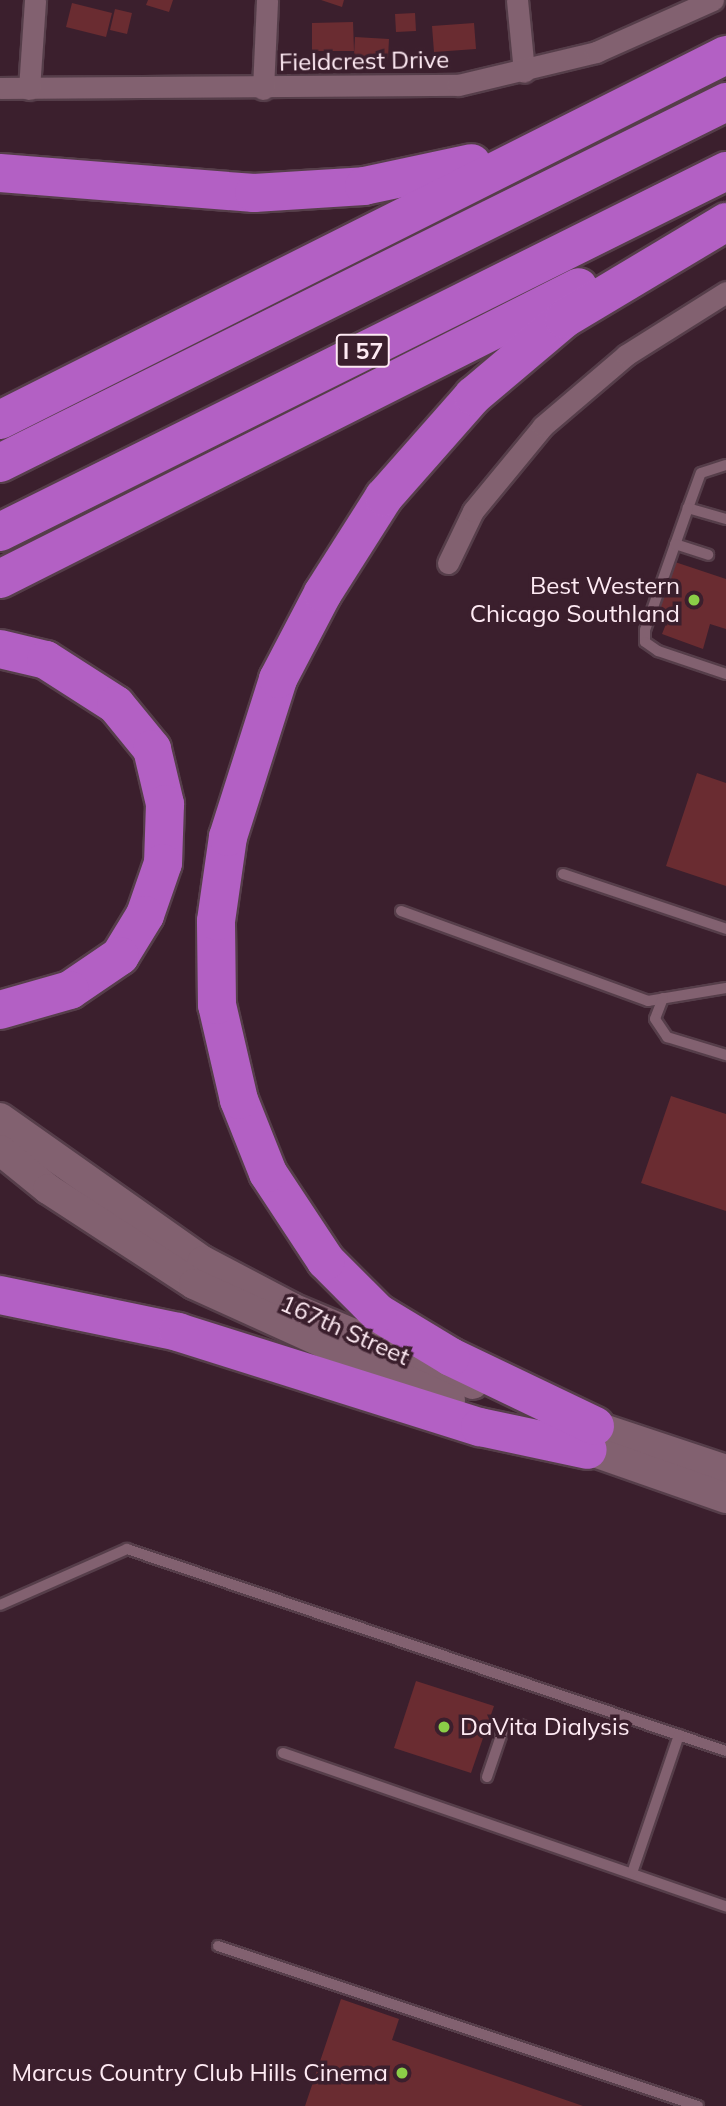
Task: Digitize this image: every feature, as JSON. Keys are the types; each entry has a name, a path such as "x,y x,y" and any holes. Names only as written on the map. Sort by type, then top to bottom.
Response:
{"highway":[{"path":"0,420 726,55"},
{"name":"I 57","path":"0,463 726,102"},
{"path":"0,173 304,191 423,176 587,124"},
{"name":"I 57","path":"0,532 726,171"},
{"path":"0,579 336,406 726,220"},
{"path":"592,1438 378,1313 326,1261 268,1173 239,1100 216,1005 216,921 228,837 278,679 323,593 384,497 473,396 564,319 726,220"},
{"path":"0,649 46,660 116,705 152,749 165,804 163,863 145,915 120,957 70,990 0,1010"},
{"path":"0,1295 178,1332 480,1427 592,1438"}],"main road":[{"name":"167th Street","path":"0,1118 203,1261 292,1308 726,1497"},
{"name":"167th Street","path":"0,1150 48,1189 194,1284 382,1374 592,1438 726,1470"}],"street":[{"path":"29,89 35,0"},
{"path":"263,89 267,0"},
{"path":"517,0 524,72"},
{"name":"Fieldcrest Drive","path":"0,88 425,88 524,72 596,52 713,0"},
{"path":"448,563 473,511 543,426 626,355 726,292"}],"lane":[{"path":"726,465 701,472 675,544 645,642 726,674"},
{"path":"688,508 726,519"},
{"path":"675,544 708,555"},
{"path":"563,874 726,929"},
{"path":"401,911 648,1000 726,988"},
{"path":"663,998 655,1019 667,1037 726,1055"},
{"path":"0,1605 127,1549 726,1751"},
{"path":"487,1777 503,1730 518,1724 530,1729"},
{"path":"632,1873 679,1735"},
{"path":"284,1753 726,1906"},
{"path":"218,1946 698,2106"}],"building":[{"path":"148,0 173,0 169,12 146,5"},
{"path":"321,0 344,0 342,7"},
{"path":"72,3 112,13 106,37 66,27"},
{"path":"115,9 132,13 127,34 110,30"},
{"path":"415,13 416,31 396,32 395,14"},
{"path":"353,22 354,51 312,51 312,23"},
{"path":"474,23 476,49 434,52 432,26"},
{"path":"355,37 389,39 388,58 354,56"},
{"name":"Best Western Chicago Southland","path":"675,562 726,579 726,629 710,624 703,649 662,634 666,624 656,620"},
{"path":"697,773 726,783 726,886 666,866"},
{"path":"671,1096 726,1114 726,1211 641,1183"},
{"name":"DaVita Dialysis","path":"416,1681 494,1706 471,1773 394,1748"},
{"name":"Marcus Country Club Hills Cinema","path":"341,1999 399,2019 392,2040 583,2106 305,2106"}],"place":[{"name":"Best Western Chicago Southland","path":"694,600"},
{"name":"DaVita Dialysis","path":"444,1727"},
{"name":"Marcus Country Club Hills Cinema","path":"402,2073"}]}
